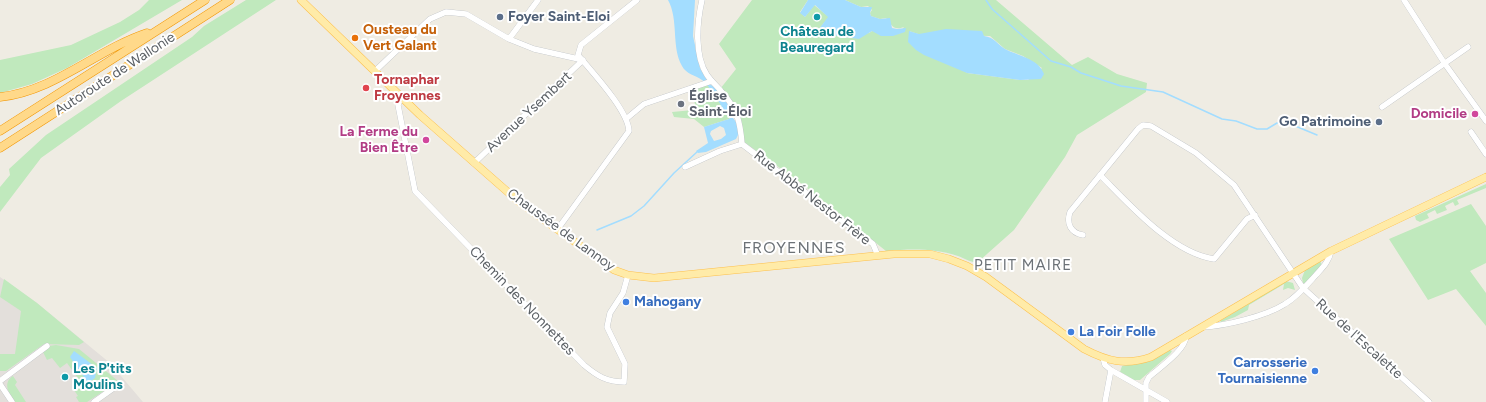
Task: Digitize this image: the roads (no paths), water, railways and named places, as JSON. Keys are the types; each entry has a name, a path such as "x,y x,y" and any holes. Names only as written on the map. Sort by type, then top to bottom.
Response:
{"highway":[{"name":"Autoroute de Wallonie","path":"0,130 205,0"},
{"name":"Autoroute de Wallonie","path":"0,148 230,0"},
{"path":"0,97 12,96 35,89 64,76 129,39 157,30"},
{"path":"42,129 57,112"}],"main road":[{"name":"Chaussée de Lannoy","path":"302,0 401,97 474,163 518,201 606,266 628,275 654,278 878,256 919,253 939,256 958,262 986,277 1080,346 1103,358 1119,362 1143,360 1331,251 1486,177"}],"street":[{"path":"509,39 538,0"},
{"path":"557,230 627,135 628,130 626,120 608,92 578,54 581,45 637,0"},
{"name":"Rue Abbé Nestor Frère","path":"702,0 697,25 697,39 708,82 737,111 741,126 742,144 873,244 878,256"},
{"path":"1404,0 1445,64 1486,121"},
{"path":"375,71 430,19 446,12 466,14 509,39 534,49 583,60"},
{"path":"1382,107 1468,47"},
{"name":"Avenue Ysembert","path":"474,163 583,60"},
{"path":"626,120 644,104 708,82"},
{"name":"Chemin des Nonnettes","path":"401,97 398,105 415,191 584,365 602,378 613,382 624,382 625,364 609,333 607,320 623,293 628,275"},
{"name":"Rue de l'Escalette","path":"1083,235 1077,234 1071,230 1067,219 1070,212 1138,129 1143,125 1151,126 1196,153 1234,185 1292,273 1304,288 1429,402"},
{"path":"1471,132 1486,154"},
{"name":"Rue Abbé Nestor Frère","path":"684,167 720,151 742,144"},
{"path":"1100,175 1152,226 1174,241 1204,257 1214,259 1247,219 1255,215"},
{"path":"1202,327 1221,326 1270,311 1285,304 1304,288 1325,266 1330,258 1331,251"},
{"path":"1146,402 1146,382 1149,377 1178,351 1186,341 1186,336"},
{"path":"0,381 47,346"},
{"path":"1103,358 1105,365 1111,370 1147,389 1167,402"},
{"path":"1105,402 1111,370"},
{"path":"0,384 12,402"},
{"path":"94,402 115,387"}],"water":[{"path":"668,0 695,0 693,36 700,68 709,84 715,87 732,107 731,113 725,113 715,95 705,82 688,73 682,66 677,50 673,16"},
{"path":"808,0 845,0 861,7 872,7 870,13 871,16 880,19 890,18 892,28 906,28 905,32 893,36 881,36 872,31 859,39 830,35 819,29 828,17 815,5 805,17 800,13"},
{"path":"946,29 982,31 984,36 993,39 1005,49 1037,64 1044,74 1041,79 1020,80 967,73 924,55 908,42 909,31 919,34"},
{"path":"731,116 738,126 739,132 736,139 706,152 698,153 696,151 708,143 704,127 729,119","holes":["720,126 724,128 726,135 721,139 714,141 710,134 711,131"]},
{"path":"74,351 97,368 95,378 88,383 70,357"}],"waterway":[{"path":"986,0 992,9 1051,61 1071,67 1081,73 1121,86 1163,92 1222,119 1236,121 1257,129 1267,129 1277,123 1288,123 1317,135"},
{"path":"597,230 631,216 644,206 674,173 697,152"}],"place":[{"name":"Foyer Saint-Eloi","path":"500,17"},
{"name":"Château de Beauregard","path":"817,17"},
{"name":"Ousteau du Vert Galant","path":"355,38"},
{"name":"Tornaphar Froyennes","path":"366,88"},
{"name":"Église Saint-Éloi","path":"681,104"},
{"name":"Domicile","path":"1475,114"},
{"name":"Go Patrimoine","path":"1379,122"},
{"name":"La Ferme du Bien Être","path":"426,140"},
{"name":"Mahogany","path":"626,302"},
{"name":"La Foir Folle","path":"1071,332"},
{"name":"Carrosserie Tournaisienne","path":"1315,371"},
{"name":"Les P'tits Moulins","path":"65,377"}],"district":[{"name":"FROYENNES","path":"794,248"},
{"name":"PETIT MAIRE","path":"1023,266"}]}
